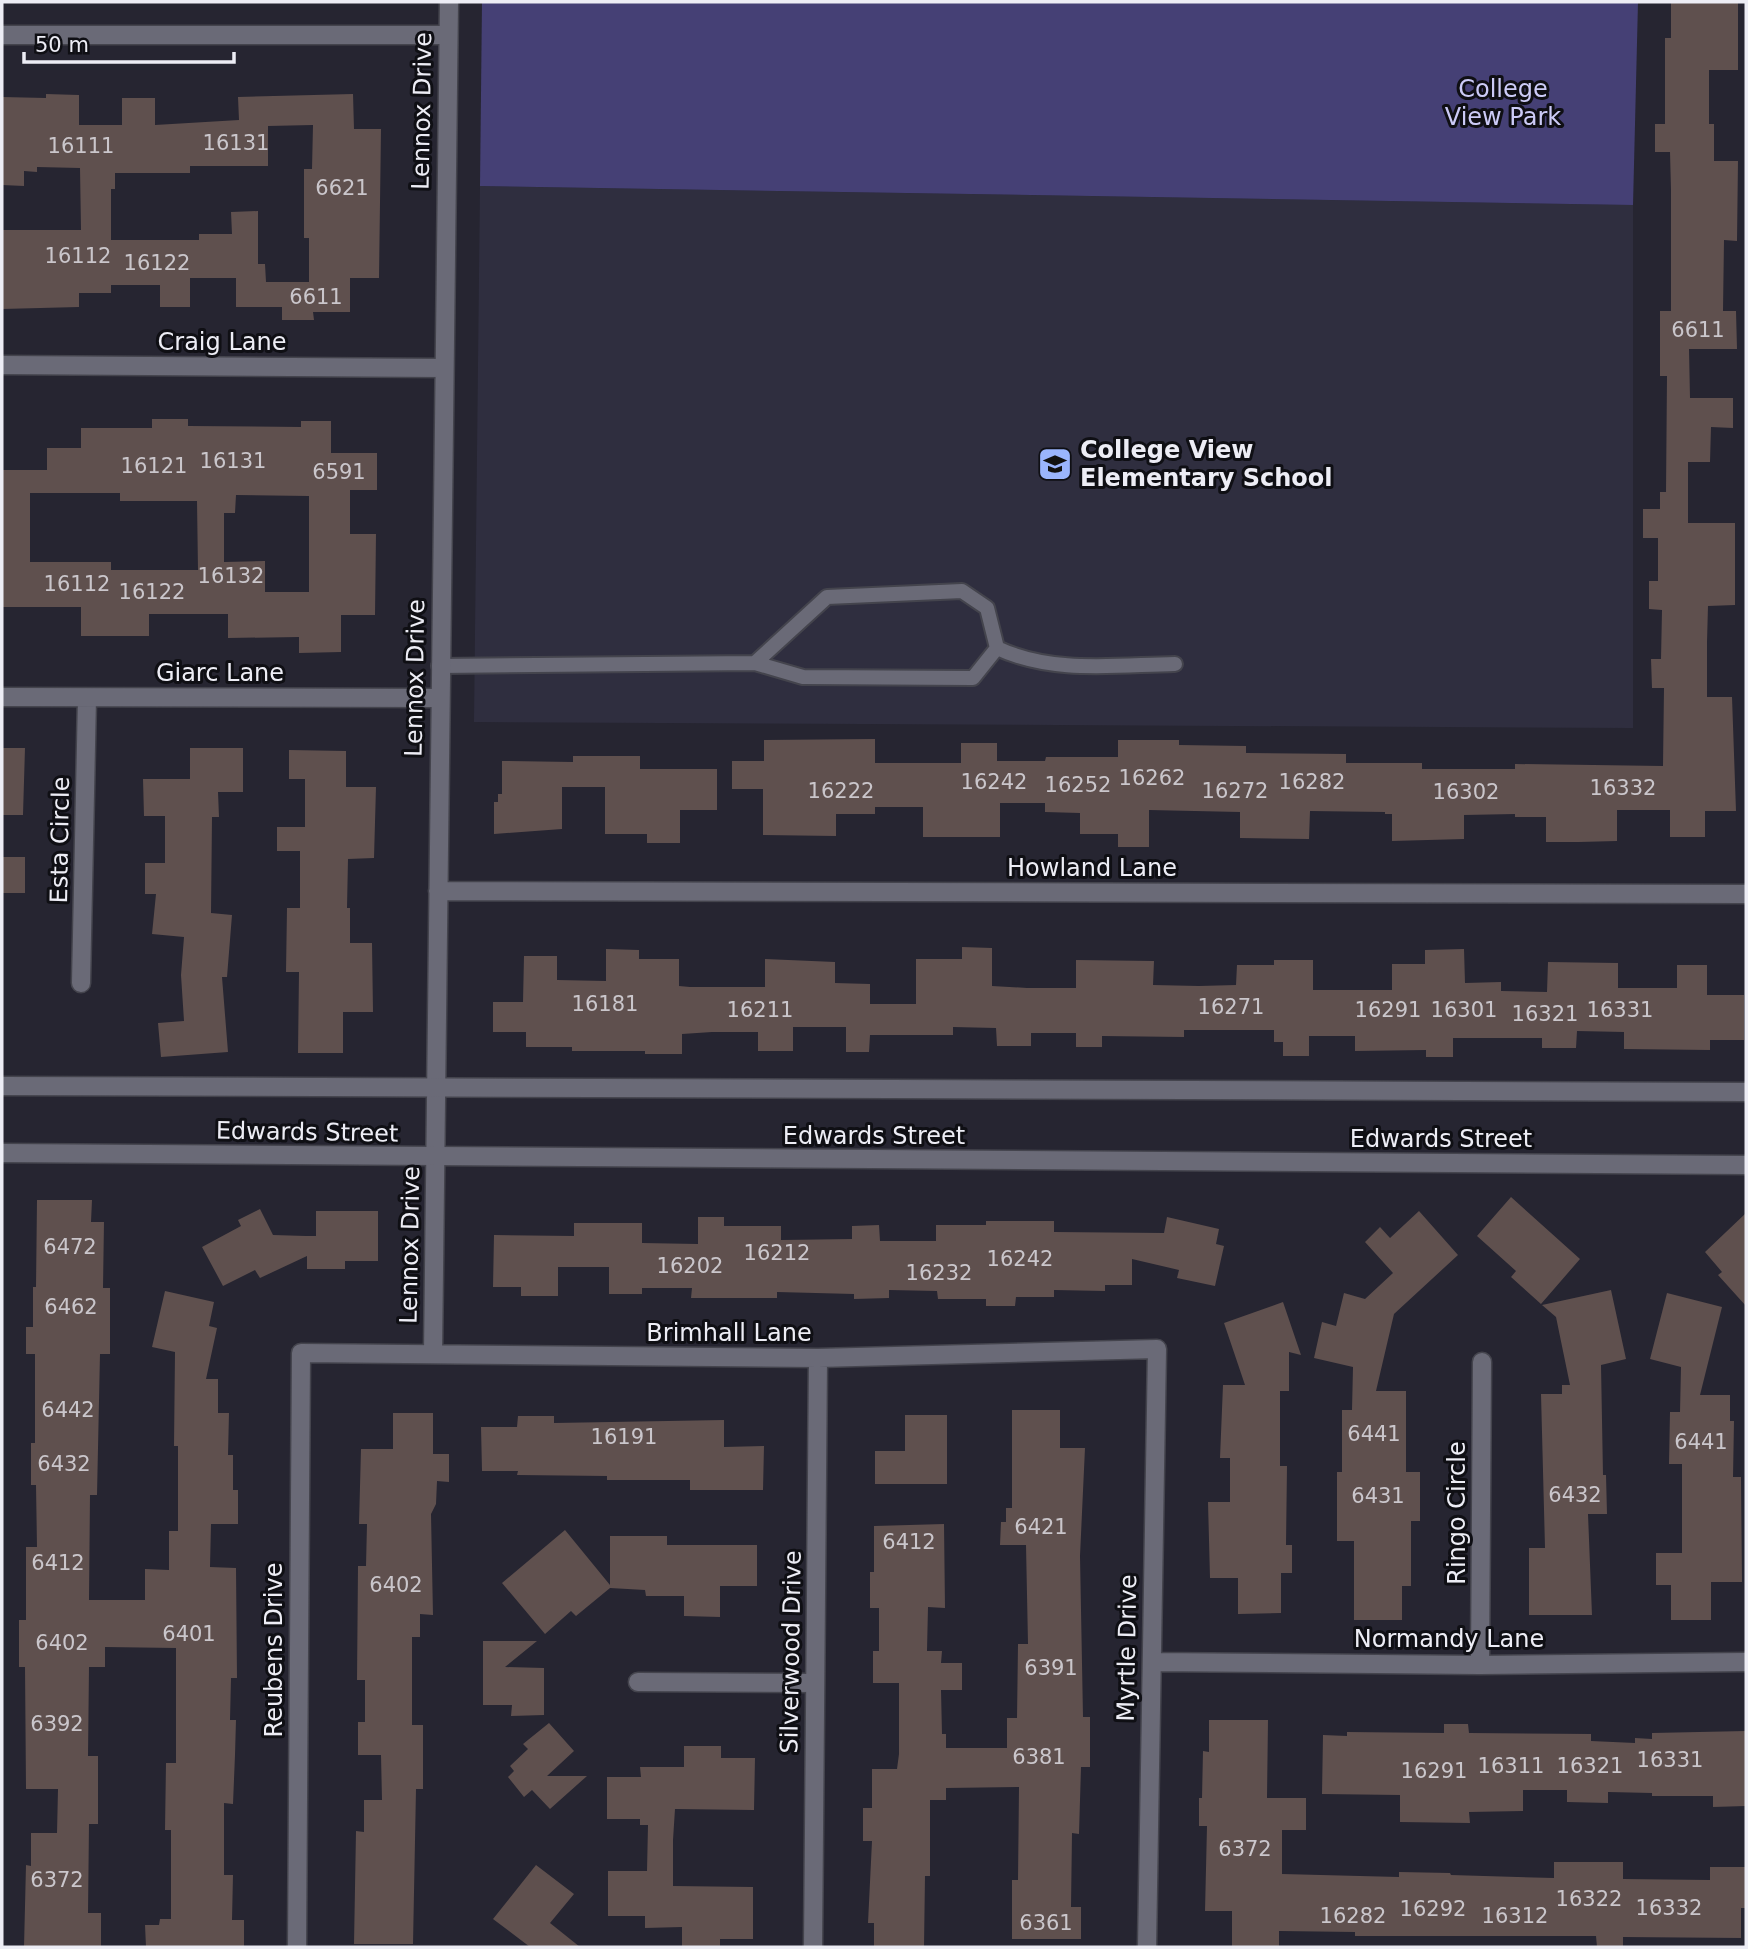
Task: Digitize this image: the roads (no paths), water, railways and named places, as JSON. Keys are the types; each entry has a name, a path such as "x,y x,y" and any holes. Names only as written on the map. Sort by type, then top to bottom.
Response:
{"street":[{"name":"Lennox Drive","path":"433,1354 442,368 449,2"},
{"path":"2,35 448,35"},
{"name":"Craig Lane","path":"2,365 442,368"},
{"name":"Giarc Lane","path":"2,697 439,698"},
{"name":"Esta Circle","path":"81,983 87,698"},
{"name":"Howland Lane","path":"438,891 1746,894"},
{"name":"Edwards Street","path":"2,1086 1746,1092"},
{"name":"Edwards Street","path":"2,1153 1746,1165"},
{"name":"Brimhall Lane","path":"301,1353 818,1358 1157,1349"},
{"name":"Myrtle Drive","path":"1147,1947 1157,1349"},
{"name":"Reubens Drive","path":"297,1947 301,1353"},
{"name":"Silverwood Drive","path":"813,1947 818,1358"},
{"name":"Ringo Circle","path":"1480,1665 1482,1362"},
{"name":"Normandy Lane","path":"1152,1662 1480,1665 1746,1662"},
{"path":"638,1682 816,1683"}],"lane":[{"path":"755,663 827,597 962,591 987,608 996,648"},
{"path":"439,666 755,663 803,677 973,678 996,648"},
{"path":"996,648 1023,660 1056,666 1175,664"}],"place":[{"name":"College View Elementary School","path":"1055,464"}],"park label":[{"name":"College View Park","path":"1503,103"}]}
